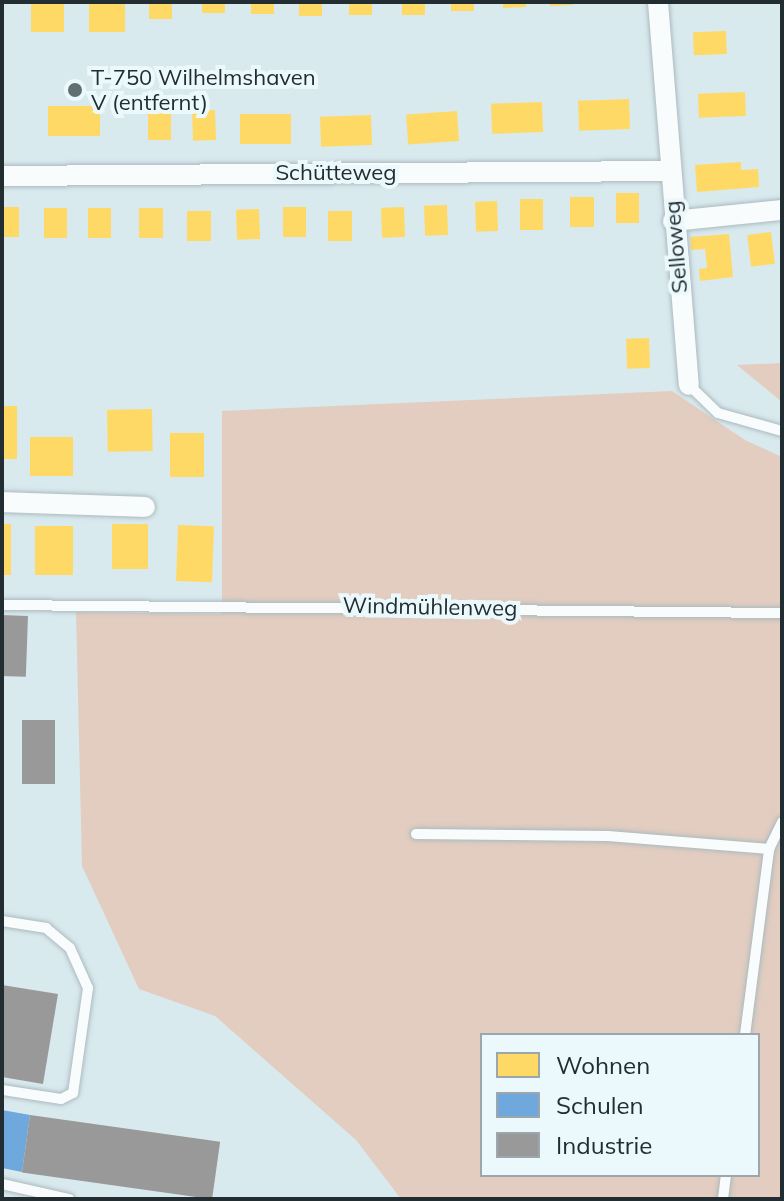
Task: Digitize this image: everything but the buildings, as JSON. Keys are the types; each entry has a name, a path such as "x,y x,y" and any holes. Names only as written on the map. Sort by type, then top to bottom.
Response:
{"street":[{"name":"Selloweg","path":"658,2 673,221 689,385"},
{"name":"Schütteweg","path":"2,176 670,171"},
{"path":"673,221 782,210"},
{"path":"2,502 145,507"}],"lane":[{"name":"Selloweg","path":"689,385 718,413 782,431"},
{"name":"Windmühlenweg","path":"2,605 782,613"},
{"path":"745,1033 769,849 782,822"},
{"path":"416,834 608,836 769,849"},
{"path":"2,921 46,928 70,948 88,988 73,1093 61,1099 2,1090"},
{"path":"723,1199 726,1177"},
{"path":"2,1184 69,1199"}],"shaded area":[{"path":"782,363 782,402 737,365"},
{"path":"672,391 745,440 782,457 782,1199 401,1199 356,1140 215,1016 139,989 82,866 76,612 222,614 222,411"}],"place":[{"name":"T-750 Wilhelmshaven V (entfernt)","path":"75,90"}]}
